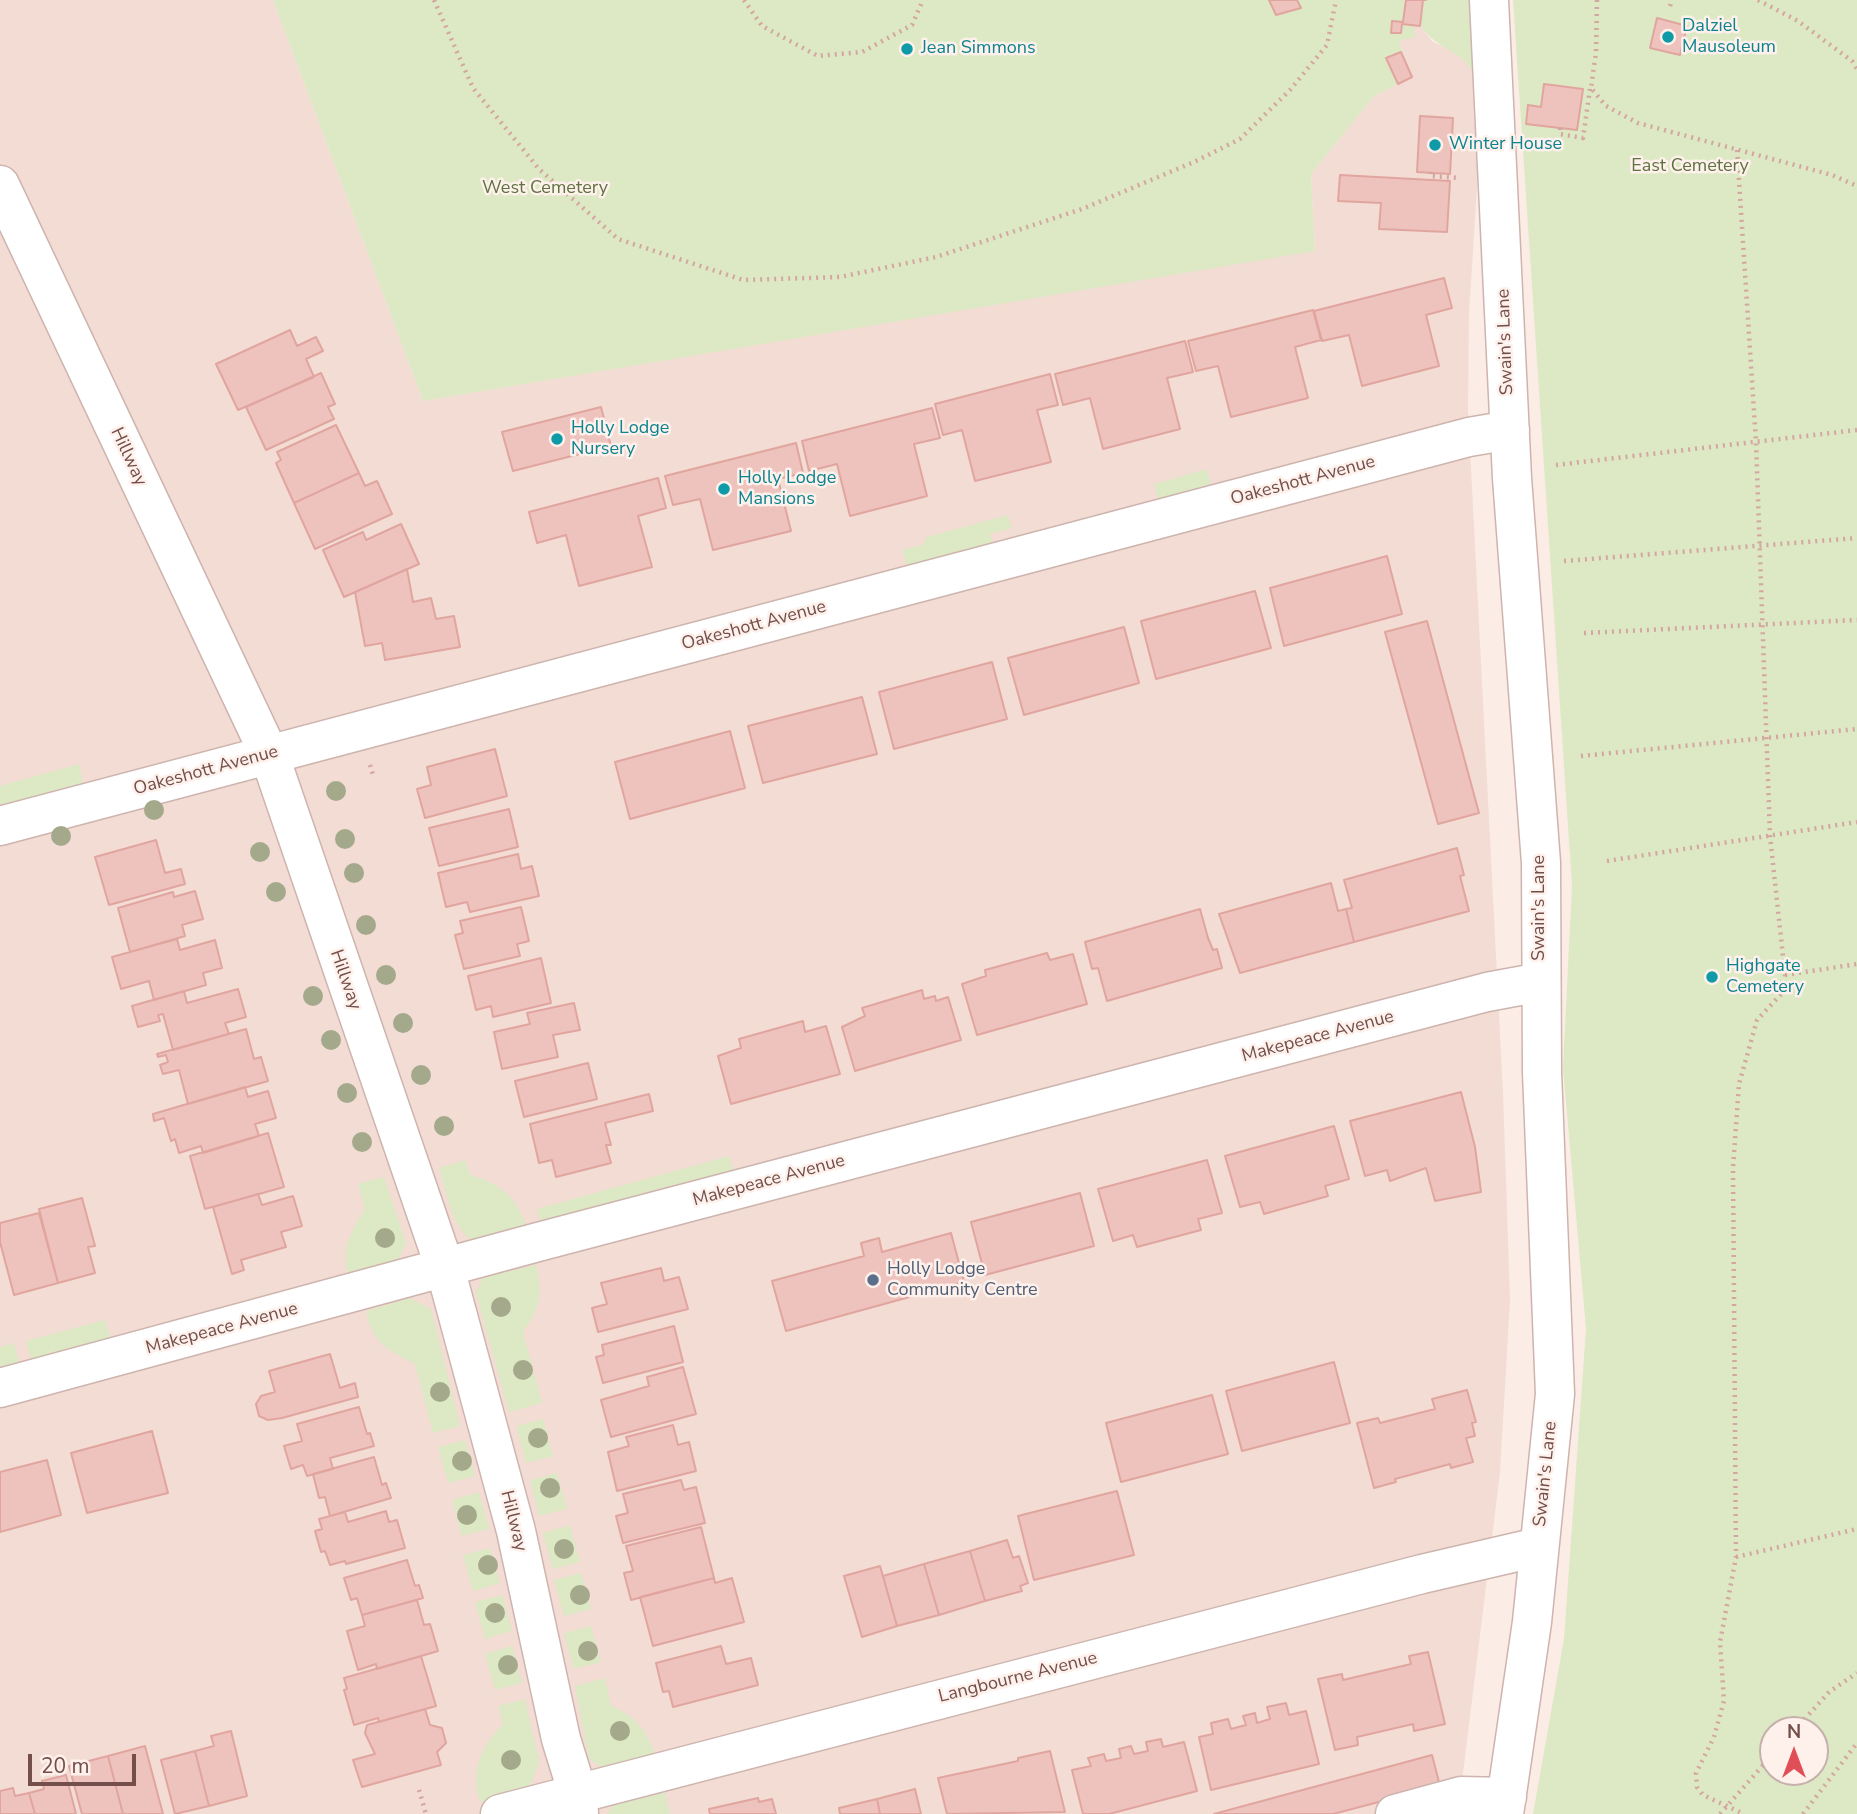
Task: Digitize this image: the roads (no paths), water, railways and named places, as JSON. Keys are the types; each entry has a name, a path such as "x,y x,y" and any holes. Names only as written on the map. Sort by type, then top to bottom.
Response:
{"street":[{"name":"Swain's Lane","path":"1489,0 1510,430 1541,863 1541,982 1555,1394 1532,1622 1505,1806"},
{"name":"Hillway","path":"0,185 269,754 444,1268 516,1531 561,1739 579,1804"},
{"name":"Oakeshott Avenue","path":"0,826 1469,437 1510,430"},
{"name":"Makepeace Avenue","path":"0,1388 1473,996 1541,982"},
{"name":"Langbourne Avenue","path":"500,1814 579,1804 1408,1577 1538,1547"},
{"path":"1395,1814 1461,1796 1505,1806"}],"place":[{"name":"Dalziel Mausoleum","path":"1668,37"},
{"name":"Jean Simmons","path":"907,49"},
{"name":"Winter House","path":"1435,145"},
{"name":"Holly Lodge Nursery","path":"557,439"},
{"name":"Holly Lodge Mansions","path":"724,489"},
{"name":"Highgate Cemetery","path":"1712,977"},
{"name":"Holly Lodge Community Centre","path":"873,1280"}],"park label":[{"name":"East Cemetery","path":"1690,167"},
{"name":"West Cemetery","path":"545,189"}]}
